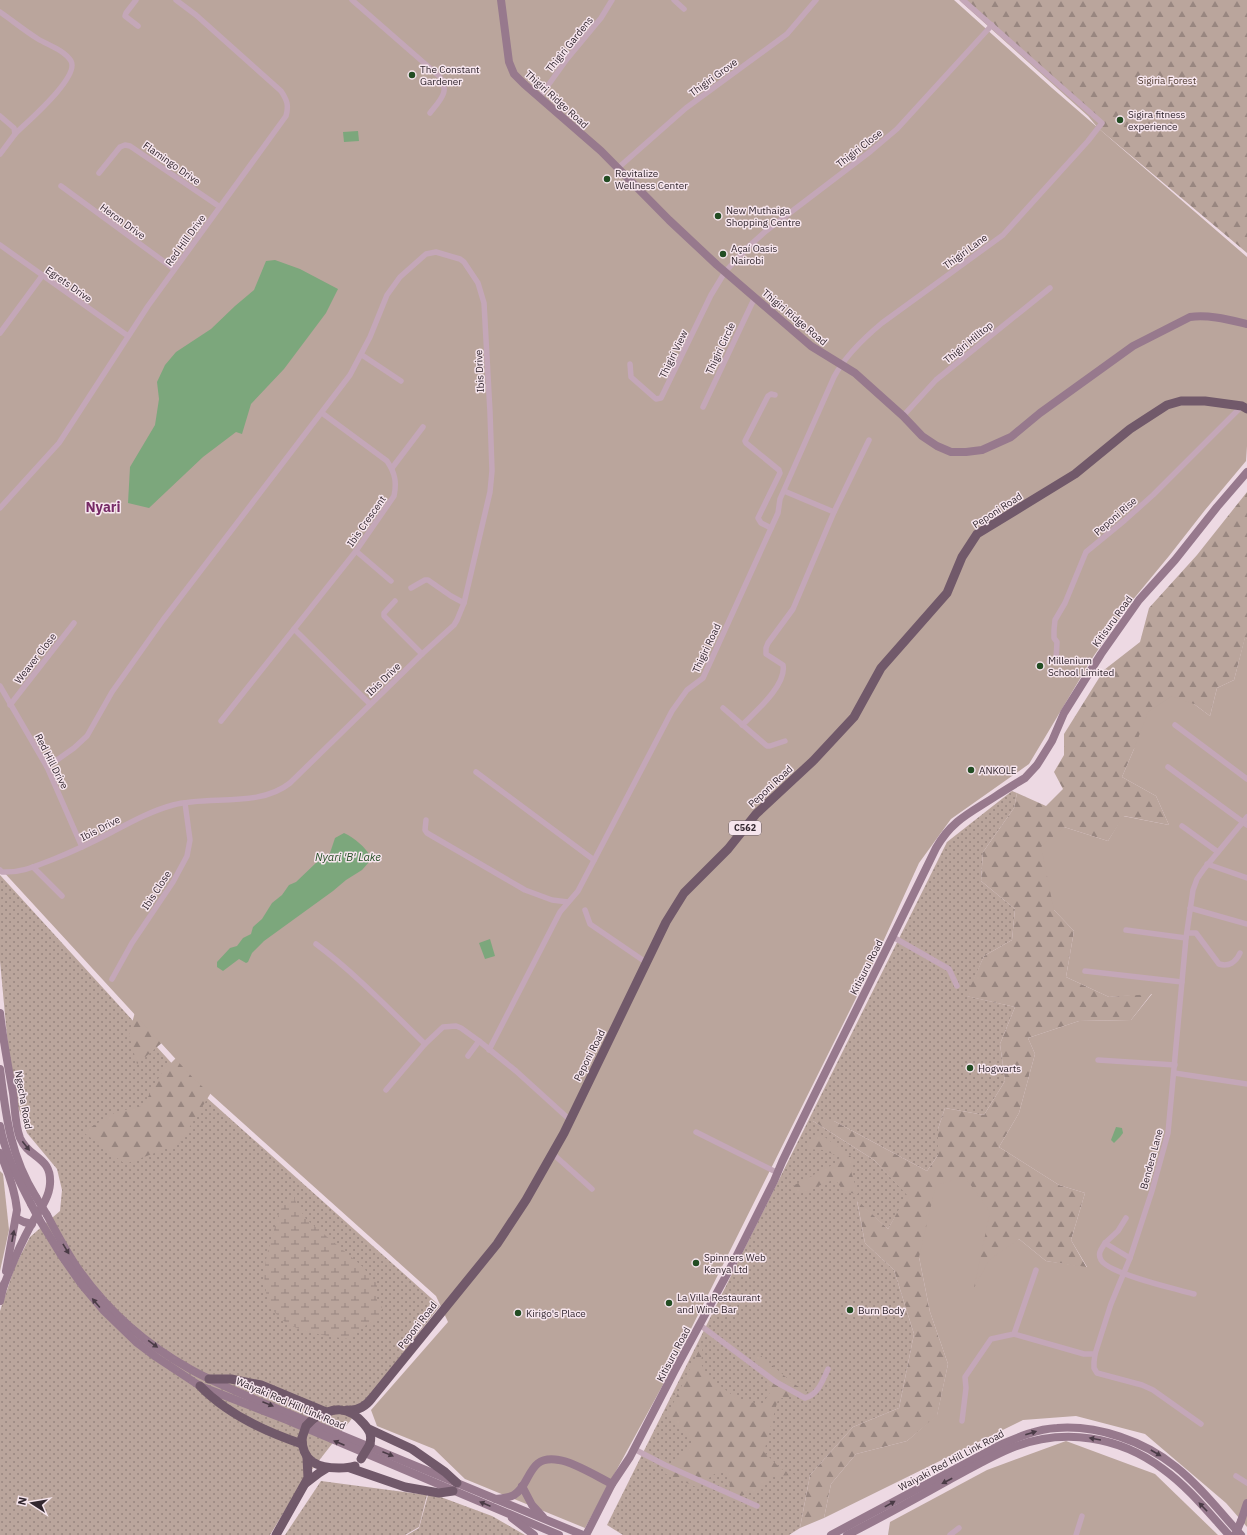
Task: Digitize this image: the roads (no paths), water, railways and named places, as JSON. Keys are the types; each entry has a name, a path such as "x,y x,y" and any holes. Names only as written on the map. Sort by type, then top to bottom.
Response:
{"main road":[{"name":"Peponi Road","path":"366,1426 366,1409 369,1402 497,1244 526,1200 570,1120 666,922 684,893 728,849 756,814 813,761 854,717 881,668 947,593 962,557 977,534 1075,474 1130,429 1167,405 1181,401 1205,401 1244,407"},
{"path":"209,1379 232,1379 261,1385 326,1412"},
{"path":"200,1386 215,1400 251,1422 302,1441"},
{"name":"Peponi Road","path":"347,1410 359,1409 369,1402"},
{"path":"276,1535 308,1478 309,1472 307,1457 302,1441 306,1426 313,1419 326,1412 347,1410 356,1415 366,1426 371,1435 370,1444 361,1459 350,1468"},
{"path":"307,1457 316,1464 327,1468 350,1468 405,1487 439,1493 455,1487 445,1472 412,1449 366,1426"},
{"path":"306,1483 327,1468"}],"street":[{"path":"136,0 126,13 126,16 138,26"},
{"name":"Red Hill Drive","path":"0,508 59,443 128,336 174,269 286,116 288,103 281,91 196,15 176,0"},
{"path":"352,0 440,76 446,86 445,93 430,113"},
{"name":"Thigiri Ridge Road","path":"501,0 512,69 524,84 601,151 654,206 725,272 811,346 855,373 903,416 922,436 937,446 951,452 966,452 982,450 1011,437 1040,413 1133,346 1190,317 1199,316 1247,324"},
{"name":"Thigiri Gardens","path":"539,98 567,59 598,23 612,0"},
{"path":"674,0 684,9"},
{"name":"Thigiri Grove","path":"618,168 686,108 787,34 816,0"},
{"path":"963,0 992,25"},
{"path":"0,12 63,53 71,61 73,68 62,86 15,134 0,154"},
{"name":"Thigiri Lane","path":"841,364 868,335 882,323 1003,235 1088,141 1102,123 992,25"},
{"name":"Thigiri Close","path":"725,272 766,231 871,151 897,129 992,25"},
{"path":"0,116 14,128 15,134"},
{"name":"Flamingo Drive","path":"99,173 120,147 125,145 130,146 220,207"},
{"name":"Heron Drive","path":"61,186 174,269"},
{"name":"Egrets Drive","path":"0,245 128,336"},
{"name":"Ibis Drive","path":"0,870 2,872 13,873 33,867 82,847 159,809 174,804 255,797 277,792 290,783 458,620 464,603 490,492 492,472 484,303 478,282 464,262 460,259 436,252 426,254 393,284 362,355 350,375 163,620 115,687 87,736 74,748 47,767"},
{"name":"Thigiri View","path":"630,364 631,377 656,399 661,398 711,294 725,272"},
{"path":"0,333 42,276"},
{"name":"Thigiri Hilltop","path":"903,416 936,380 1050,288"},
{"name":"Thigiri Circle","path":"703,407 755,297"},
{"path":"362,355 401,382"},
{"name":"Thigiri Road","path":"489,1050 560,912 578,891 672,712 687,690 703,678 778,513 780,499 841,364"},
{"path":"771,528 761,523 758,518 780,473 745,441 768,396 770,394 775,395"},
{"name":"Peponi Rise","path":"1049,662 1056,659 1057,642 1054,638 1055,620 1065,603 1086,552 1148,500 1244,407"},
{"path":"322,413 387,461 392,468 423,427"},
{"path":"742,725 768,699 784,674 784,666 766,654 766,648 768,643 793,609 834,512 869,440"},
{"name":"Ibis Crescent","path":"222,721 356,551 394,496 395,477 392,468"},
{"name":"Kitisuru Road","path":"586,1534 612,1484 634,1449 733,1263 778,1173 856,1006 943,836 952,826 967,814 1031,773 1052,741 1064,713 1101,654 1139,600 1175,560 1247,472"},
{"path":"784,491 834,512"},
{"path":"356,551 391,581"},
{"path":"411,588 425,580 428,580 464,603"},
{"path":"395,600 384,613 384,616 422,654"},
{"name":"Weaver Close","path":"10,705 74,623"},
{"path":"294,629 370,704"},
{"name":"Red Hill Drive","path":"0,686 47,767 82,847"},
{"path":"723,708 767,746 785,741"},
{"path":"1175,724 1247,779"},
{"path":"1168,767 1245,824"},
{"path":"476,772 594,860"},
{"name":"Ibis Close","path":"112,979 132,943 173,882 187,856 190,840 185,803"},
{"name":"Bendera Lane","path":"1201,1424 1153,1390 1142,1385 1097,1373 1094,1368 1094,1362 1095,1354 1122,1274 1130,1258 1152,1192 1168,1133 1186,935 1193,890 1197,879 1208,864 1245,824 1247,817"},
{"path":"426,820 425,830 427,833 525,890 552,900 568,902"},
{"path":"1182,826 1218,852"},
{"path":"1208,864 1247,878"},
{"path":"33,867 62,896"},
{"path":"1190,908 1247,924"},
{"path":"585,910 590,924 647,963"},
{"path":"1126,930 1186,935 1196,933 1219,964 1222,965 1232,963 1240,953"},
{"path":"892,937 949,969 957,986"},
{"path":"316,944 359,980 425,1044"},
{"path":"1085,971 1182,982"},
{"name":"Ngecha Road","path":"0,1012 18,1132 25,1146 40,1158 47,1167 50,1175 50,1186 48,1193 16,1255 3,1288"},
{"path":"386,1090 425,1044 443,1028 449,1026 461,1028 479,1041 518,1073 570,1120"},
{"path":"468,1056 479,1041"},
{"path":"1098,1060 1174,1066"},
{"path":"0,1069 3,1130 19,1163 34,1201 43,1217"},
{"path":"1174,1073 1247,1084"},
{"path":"696,1132 778,1173"},
{"name":"Ngecha Road","path":"0,1153 14,1195 17,1210 0,1301"},
{"path":"552,1153 592,1189"},
{"name":"Waiyaki Red Hill Link Road","path":"43,1217 80,1271 112,1310 124,1322 182,1365 209,1379 455,1487 504,1512 559,1535"},
{"name":"Waiyaki Red Hill Link Road","path":"43,1217 61,1255 82,1285 104,1311 136,1342 200,1386 455,1487 495,1499 586,1534"},
{"path":"16,1218 32,1224"},
{"path":"1126,1218 1118,1231 1101,1248 1099,1254 1100,1259 1105,1264 1122,1274 1194,1294"},
{"path":"1105,1243 1130,1258"},
{"path":"1014,1334 1036,1270"},
{"path":"700,1326 776,1382 805,1398 810,1397 814,1393 821,1384 828,1369"},
{"path":"962,1421 966,1388 965,1377 991,1339 1014,1334 1084,1354 1095,1354"},
{"name":"Waiyaki Red Hill Link Road","path":"831,1535 1000,1445 1041,1430 1058,1428 1093,1430 1111,1434 1139,1444 1161,1456 1176,1466 1193,1482 1241,1535"},
{"name":"Waiyaki Red Hill Link Road","path":"848,1535 1004,1451 1033,1440 1068,1436 1096,1438 1137,1452 1162,1468 1182,1485 1229,1535"},
{"path":"634,1449 671,1468 757,1506"},
{"path":"495,1499 512,1496 522,1486 538,1463 551,1459 571,1464 612,1484"},
{"path":"1236,1476 1247,1483"},
{"path":"522,1486 532,1505 547,1520"},
{"path":"1235,1535 1247,1503"},
{"path":"504,1512 534,1535"},
{"path":"1076,1535 1082,1516"},
{"path":"950,1535 959,1528"}],"water":[{"path":"358,131 359,141 344,142 343,132"},
{"path":"275,260 300,269 338,289 326,313 284,369 251,404 242,434 236,432 203,457 149,508 128,503 130,467 155,425 159,399 157,382 165,365 176,352 211,329 254,290 266,261"},
{"name":"Nyari 'B' Lake","path":"344,833 359,843 371,857 369,862 362,870 346,880 264,941 252,953 248,962 246,963 239,959 223,971 217,967 217,962 230,948 237,946 243,938 251,934 253,927 262,919 272,903 282,895 289,885 296,882 318,861 326,858 330,853 335,838"},
{"path":"490,939 495,956 485,959 479,943"},
{"path":"1116,1127 1122,1128 1123,1133 1114,1143 1111,1140"}],"place":[{"name":"The Constant Gardener","path":"412,75"},
{"name":"Sigira fitness experience","path":"1120,120"},
{"name":"Revitalize Wellness Center","path":"607,179"},
{"name":"New Muthaiga Shopping Centre","path":"718,216"},
{"name":"Açaí Oasis Nairobi","path":"723,254"},
{"name":"Millenium School Limited","path":"1040,666"},
{"name":"ANKOLE","path":"971,770"},
{"name":"Hogwarts","path":"970,1068"},
{"name":"Spinners Web Kenya Ltd","path":"696,1263"},
{"name":"La Villa Restaurant and Wine Bar","path":"669,1303"},
{"name":"Burn Body","path":"850,1310"},
{"name":"Kirigo's Place","path":"518,1313"}],"district":[{"name":"Nyari","path":"103,507"}],"park label":[{"name":"Sigiria Forest","path":"1167,80"}]}
